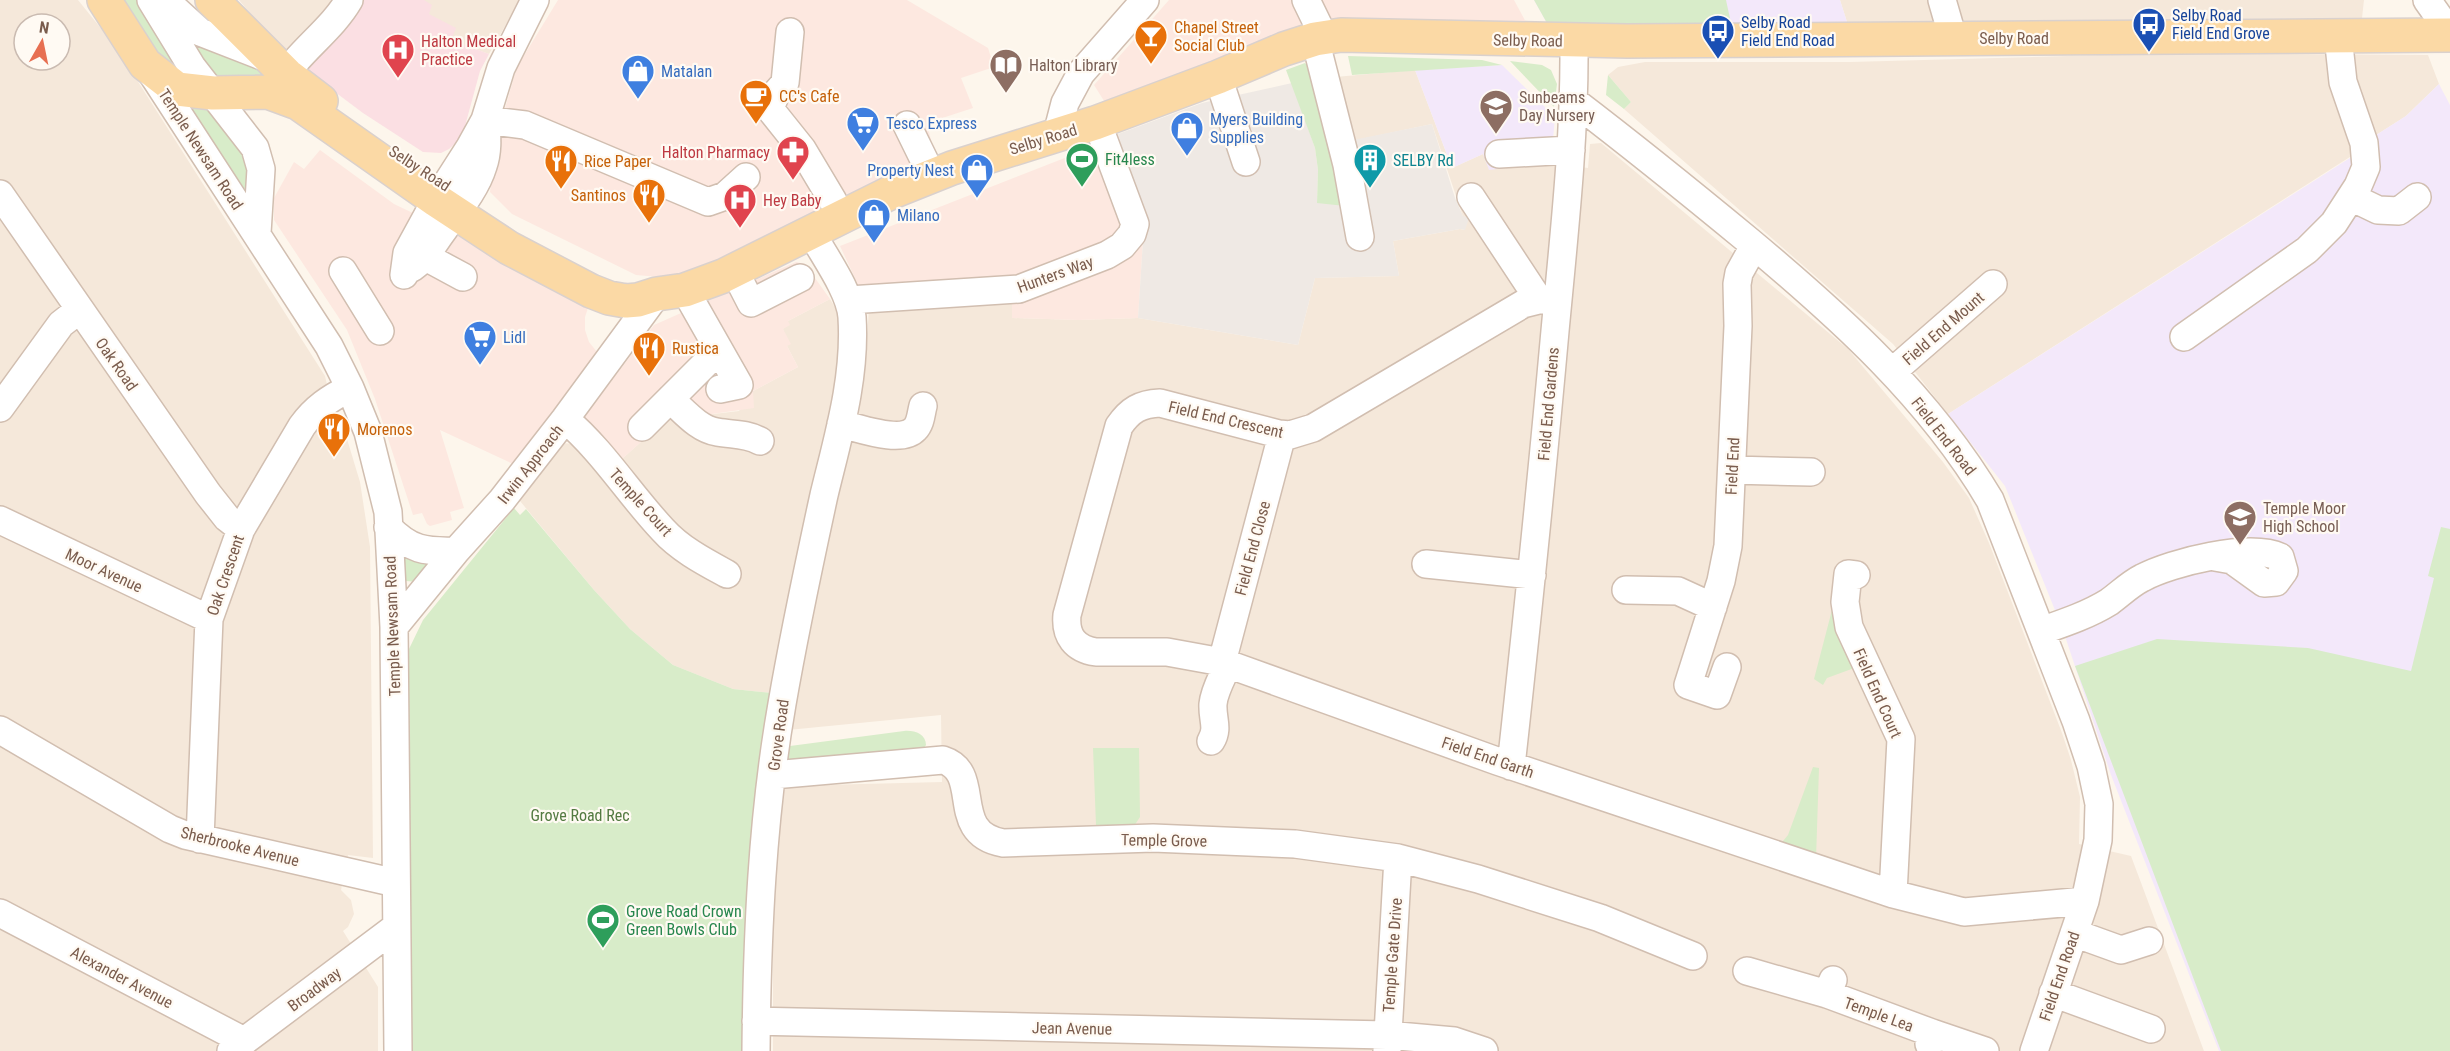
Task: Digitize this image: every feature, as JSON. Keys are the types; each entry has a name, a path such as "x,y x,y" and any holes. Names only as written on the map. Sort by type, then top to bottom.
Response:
{"main road":[{"name":"Selby Road","path":"104,0 146,64 177,89 213,93 276,76"},
{"name":"Selby Road","path":"212,0 298,103 451,199 509,248 591,291 609,298 626,300 638,300 671,292 734,270 892,192 932,176 1097,122 1319,38 1362,34 1574,41 2446,35"}],"street":[{"path":"151,0 192,67 213,93"},
{"path":"171,6 200,32 276,76 292,64 329,27 349,0"},
{"path":"451,199 406,253 404,275 426,257 437,236 485,120 501,68 535,0"},
{"path":"1057,134 1065,104 1081,73 1145,0"},
{"path":"1306,0 1319,38 1360,237"},
{"path":"1942,0 1953,38"},
{"path":"2427,0 2439,17 2446,35"},
{"path":"171,6 192,67"},
{"path":"790,32 796,87 776,93 770,109 802,149 833,201"},
{"path":"2184,337 2307,250 2334,223 2351,197 2366,166 2362,132 2343,82 2337,36"},
{"name":"Field End Gardens","path":"1511,766 1533,575 1548,300 1571,150 1575,102 1574,41"},
{"name":"Temple Newsam Road","path":"146,64 329,346 350,387 368,432 377,465 388,512 394,627 398,1051"},
{"path":"1218,77 1246,162"},
{"name":"Temple Newsam Road","path":"213,93 255,148 260,159 257,233"},
{"name":"Field End Road","path":"1575,102 1660,167 1824,304 1892,372 1975,475 1990,500 2091,766 2099,804 2098,840 2085,901 2034,1051"},
{"path":"485,120 525,125 708,202 724,196 746,177"},
{"name":"Hunters Way","path":"849,300 1019,289 1107,255 1122,246 1132,234 1135,224 1097,122"},
{"path":"907,125 932,176"},
{"path":"1499,154 1571,150"},
{"name":"Oak Road","path":"0,194 208,494 227,518 241,529"},
{"path":"1471,197 1548,300"},
{"path":"2351,197 2378,210 2399,211 2417,197"},
{"name":"Grove Road","path":"756,1051 764,865 782,704 849,391 852,314 849,300 811,232"},
{"name":"Field End","path":"1727,667 1717,695 1688,685 1721,581 1728,546 1738,327 1737,284 1739,273 1754,246"},
{"path":"426,257 464,277"},
{"path":"734,270 751,303 800,278"},
{"path":"343,271 380,331"},
{"name":"Field End Mount","path":"1892,372 1993,284"},
{"path":"671,292 719,350 739,385 720,389"},
{"name":"Irwin Approach","path":"394,627 456,551 502,500 565,419 671,292"},
{"name":"Field End Crescent","path":"1096,652 1087,651 1072,641 1066,624 1067,615 1119,426 1126,416 1141,406 1160,403 1282,435 1302,432 1523,304 1548,300"},
{"path":"0,408 62,324 79,310"},
{"path":"642,426 719,350"},
{"name":"Oak Crescent","path":"200,839 208,619 241,529 310,414 324,402 350,387"},
{"path":"670,399 706,428 717,432 740,433 760,441"},
{"path":"841,424 901,436 915,429 923,406"},
{"name":"Temple Court","path":"565,419 583,434 664,531 696,556 727,574"},
{"name":"Field End Close","path":"1211,741 1216,734 1213,702 1225,663 1282,435"},
{"path":"1731,470 1810,472"},
{"name":"Moor Avenue","path":"0,520 208,619"},
{"path":"388,527 398,537 421,550 456,551"},
{"path":"2041,631 2074,619 2107,603 2143,577 2183,563 2258,550 2289,551"},
{"path":"1426,564 1533,575"},
{"name":"Field End Court","path":"1856,574 1848,574 1845,602 1849,627 1901,739 1885,892"},
{"path":"1626,590 1678,591 1713,607"},
{"name":"Field End Garth","path":"1096,652 1167,652 1225,663 1511,766 1885,892"},
{"name":"Sherbrooke Avenue","path":"0,730 170,829 200,839 396,883"},
{"name":"Temple Grove","path":"773,775 943,759 956,766 960,773 974,828 992,841 1003,843 1153,838 1283,843 1398,858 1478,879 1600,918 1694,957"},
{"name":"Temple Gate Drive","path":"1387,1043 1398,858"},
{"path":"1885,892 1964,912 2085,901"},
{"name":"Alexander Avenue","path":"0,913 238,1046"},
{"name":"Broadway","path":"238,1046 396,927"},
{"path":"2074,933 2121,951 2149,941"},
{"name":"Temple Lea","path":"1747,971 1801,987 1830,987 1930,1038 1985,1051"},
{"path":"2054,993 2151,1029"},
{"name":"Jean Avenue","path":"756,1021 1387,1043 1440,1039 1467,1044 1484,1051"}],"shaded area":[{"path":"0,0 78,0 116,47 325,376 335,420 347,439 360,482 370,547 373,858 348,855 341,890 351,900 354,914 348,927 343,931 378,987 378,1051 0,1051"},
{"path":"239,0 356,0 286,55"},
{"name":"Halton Medical Practice","path":"356,0 424,0 432,5 429,14 456,28 451,40 489,54 480,71 462,137 449,149 441,153 423,152 363,113 299,65"},
{"path":"424,0 520,0 489,54 450,40 428,13"},
{"path":"558,0 907,0 988,48 994,67 961,78 973,108 927,123 935,157 684,279 636,275 512,214 490,192 496,139 517,67"},
{"path":"1169,0 1514,0 1528,26 1410,28 1106,104 1094,85"},
{"path":"1534,0 1840,0 1847,22 1548,25"},
{"path":"1840,0 2364,0 2362,18 1847,22"},
{"path":"2174,53 2428,55 2439,84 2406,116 2351,151 2353,155 1948,414 1893,344 1624,109 1631,102 1608,75 1618,67 1645,62 1850,62"},
{"name":"Sunbeams Day Nursery","path":"1502,65 1555,117 1551,162 1489,170 1483,154 1452,168 1415,70"},
{"path":"1415,70 1452,168 1483,154 1588,168 1590,144 1601,143 1848,349 1943,462 1969,498 1989,543 2062,733 2080,797 2079,844 2131,856 2204,1051 773,1051 773,879 783,786 942,782 941,715 788,730 850,445 866,352 869,308 1012,297 1013,318 1078,320 1138,318 1298,345 1315,278 1399,276 1393,241 1465,230 1463,217 1432,124 1347,142 1335,77"},
{"path":"1292,83 1315,148 1318,170 1317,203 1348,141 1432,124 1455,198 1463,216 1469,218 1465,230 1393,241 1399,276 1315,278 1298,345 1138,318 1144,225 1118,134 1202,103"},
{"name":"Temple Moor High School","path":"2439,84 2450,105 2450,1051 2219,1051 2111,775 2063,630 2005,486 1948,414 2353,156 2351,151 2406,116"},
{"path":"1118,134 1144,225 1138,318 1078,320 1012,318 1012,297 869,308 840,246 1098,145"},
{"path":"320,150 394,204 484,247 589,305 585,317 585,330 589,342 597,352 513,464 440,430 464,508 450,512 452,520 430,526 422,513 413,515 375,399 347,330 274,220 274,198 294,162 304,169"},
{"path":"796,262 805,264 830,299 788,321 790,325 783,329 791,344 787,346 798,367 753,391 754,408 705,415 691,403 691,397 622,459 584,417 654,325"},
{"path":"830,299 844,322 841,385 772,693 733,689 673,665 630,629 594,590 520,501 561,443 575,444 603,476 692,396 691,403 705,415 739,411 753,391 798,367 787,346 783,329 788,321"}],"green space":[{"path":"120,0 148,0 199,77 164,64"},
{"path":"1534,0 1726,0 1731,23 1548,25"},
{"path":"190,30 270,65 267,82 212,83 194,48"},
{"path":"1348,56 1482,60 1502,65 1352,75"},
{"path":"1510,61 1542,65 1551,70 1557,84 1554,107"},
{"path":"1305,63 1314,73 1345,206 1317,203 1318,170 1315,148 1286,70"},
{"path":"1608,75 1631,102 1624,109 1606,95"},
{"path":"210,103 248,159 246,191 189,107"},
{"name":"Grove Road Rec","path":"514,508 520,515 526,509 630,629 673,665 733,689 772,693 748,952 742,1051 409,1051 403,686 409,685 409,649 423,620"},
{"path":"2441,527 2450,529 2450,1051 2221,1051 2075,666 2157,639 2308,648 2411,671 2434,578 2428,576"},
{"path":"401,550 432,559 418,582 406,581 402,578"},
{"path":"1832,610 1835,610 1857,667 1827,678 1823,685 1814,679"},
{"path":"904,731 922,735 926,745 924,748 797,765 785,757 790,746"},
{"path":"1093,748 1139,748 1140,817 1134,826 1096,825"},
{"path":"1813,767 1819,768 1816,859 1778,847 1788,835"}],"place":[{"name":"Selby Road Field End Grove","path":"2149,53"},
{"name":"Selby Road Field End Road","path":"1718,60"},
{"name":"Chapel Street Social Club","path":"1151,65"},
{"name":"Halton Medical Practice","path":"398,79"},
{"name":"Halton Library","path":"1006,94"},
{"name":"Matalan","path":"638,100"},
{"name":"CC's Cafe","path":"756,125"},
{"name":"Sunbeams Day Nursery","path":"1496,135"},
{"name":"Tesco Express","path":"863,152"},
{"name":"Myers Building Supplies","path":"1187,157"},
{"name":"Halton Pharmacy","path":"793,181"},
{"name":"Fit4less","path":"1082,188"},
{"name":"SELBY Rd","path":"1370,189"},
{"name":"Rice Paper","path":"561,190"},
{"name":"Property Nest","path":"977,199"},
{"name":"Santinos","path":"649,224"},
{"name":"Hey Baby","path":"740,229"},
{"name":"Milano","path":"874,244"},
{"name":"Lidl","path":"480,366"},
{"name":"Rustica","path":"649,377"},
{"name":"Morenos","path":"334,458"},
{"name":"Temple Moor High School","path":"2240,546"},
{"name":"Grove Road Crown Green Bowls Club","path":"603,949"}]}
